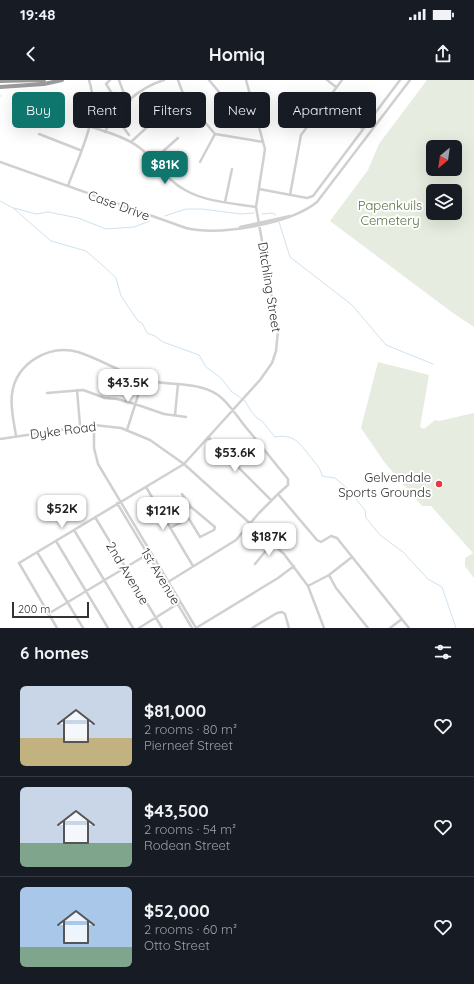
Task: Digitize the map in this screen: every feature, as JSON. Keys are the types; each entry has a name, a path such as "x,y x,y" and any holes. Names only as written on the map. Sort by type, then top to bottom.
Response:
{"highway":[{"path":"0,81 44,80"},
{"path":"0,87 44,84 62,80"}],"street":[{"path":"88,80 91,92"},
{"path":"110,80 106,84 111,92"},
{"path":"118,80 125,92"},
{"path":"131,100 149,85 164,80"},
{"path":"178,80 182,92"},
{"path":"209,80 219,92"},
{"name":"Ditchling Street","path":"246,80 249,92"},
{"path":"327,80 336,87"},
{"path":"332,92 342,80"},
{"path":"258,189 307,198 313,196 400,80"},
{"name":"Case Drive","path":"0,162 186,228 211,231 260,223 290,216 311,207 324,194 410,80"},
{"path":"206,123 215,134 263,142"},
{"path":"68,186 88,128"},
{"path":"94,128 130,142 141,149 172,181 186,190 206,198 256,207"},
{"path":"105,132 107,128"},
{"path":"124,128 129,135"},
{"path":"130,142 145,128"},
{"name":"Ditchling Street","path":"48,614 19,565 37,552 117,503 184,464 268,370 274,358 278,331 256,207 265,149 259,128"},
{"path":"290,195 300,138 307,128"},
{"path":"39,134 80,150"},
{"path":"200,162 215,134"},
{"path":"152,161 178,138"},
{"path":"225,202 232,169"},
{"path":"16,436 12,405 15,384 24,368 44,354 61,350 77,352 143,380 200,387 220,396 289,480 288,485 271,500 236,540 168,582"},
{"path":"127,430 143,380"},
{"path":"175,415 178,384"},
{"path":"77,390 80,426"},
{"path":"47,393 86,390 106,398 117,399 135,404 162,414 186,417"},
{"path":"94,425 96,458 149,554 196,628 278,578 294,566"},
{"name":"Dyke Road","path":"0,439 94,425 127,430 157,444 184,464 273,542 294,566 308,586 324,628"},
{"path":"208,436 271,500"},
{"path":"146,487 193,566"},
{"path":"177,499 200,538 215,528 191,507 182,494"},
{"path":"278,494 316,540 321,542 330,536 334,536 409,628"},
{"name":"1st Avenue","path":"117,503 179,603 192,628"},
{"path":"184,511 191,507"},
{"name":"2nd Avenue","path":"95,517 162,628"},
{"path":"170,528 188,518"},
{"path":"74,530 134,628"},
{"path":"56,541 108,628"},
{"path":"255,564 273,542"},
{"path":"37,552 83,628"},
{"path":"57,628 48,614 149,554"},
{"path":"308,586 329,575 352,557"},
{"path":"329,575 336,588 368,628"},
{"path":"139,628 179,603"},
{"path":"252,628 277,613 282,612 286,614 289,628"},
{"path":"390,628 402,619"}],"green space":[{"name":"Papenkuils Cemetery","path":"427,80 474,80 474,327 330,221 368,170 379,144"},
{"name":"Gelvendale Sports Grounds","path":"378,362 429,375 420,427 424,429 435,420 439,421 474,413 474,578 465,566 465,558 473,553 431,506 422,506 385,463 361,428"}],"waterway":[{"path":"0,201 13,208 51,241 86,251 116,278 121,296 138,321 142,323 147,333 155,336 163,342 199,355 206,367 221,378 231,391 245,401 251,411 262,421 275,437 282,436 293,439 318,466 322,476 335,478 347,488 365,510 366,518 380,535 403,552 428,579 442,587 456,628"},
{"path":"14,208 36,214 48,212 78,218 106,229 134,227 150,221"},
{"path":"165,216 186,209 202,209 241,214 254,213"},
{"path":"262,214 272,213 276,215"},
{"path":"279,222 290,257 352,305 386,345 433,364"}],"place":[{"name":"Gelvendale Sports Grounds","path":"439,484"}]}
